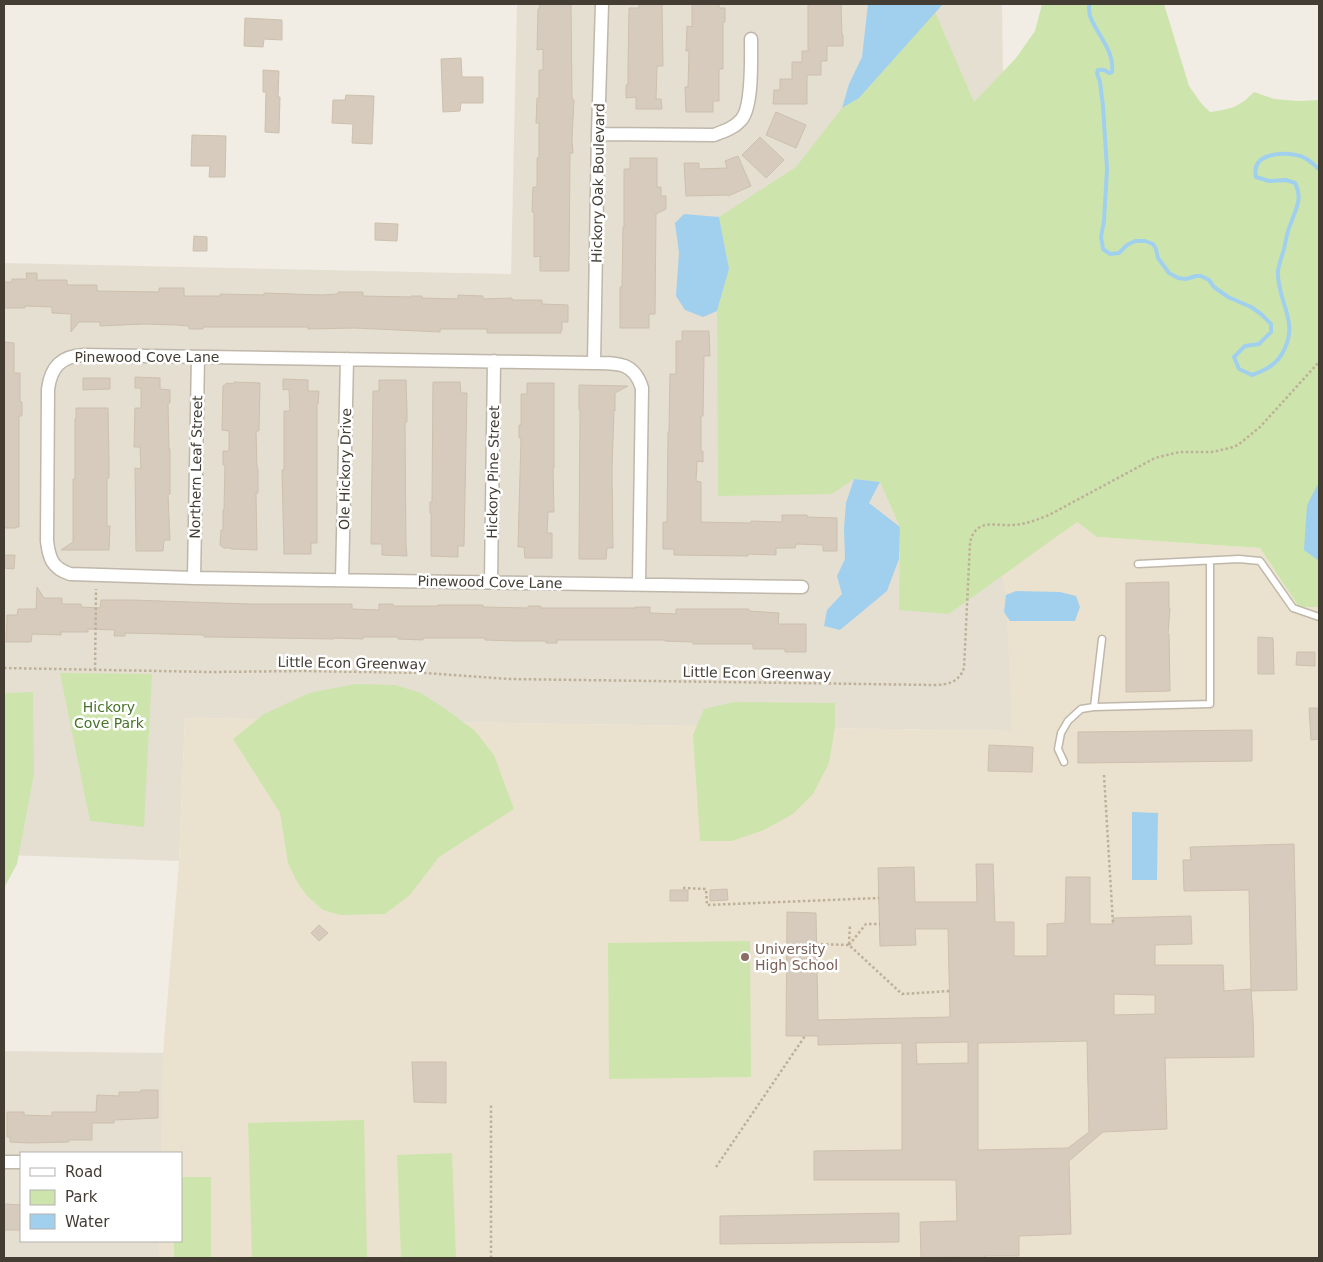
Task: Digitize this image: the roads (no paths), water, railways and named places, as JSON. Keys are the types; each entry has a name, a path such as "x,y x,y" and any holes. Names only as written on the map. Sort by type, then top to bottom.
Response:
{"street":[{"name":"Hickory Oak Boulevard","path":"594,362 602,4"},
{"path":"598,134 714,135 731,129 743,118 750,98 752,39"},
{"name":"Pinewood Cove Lane","path":"640,584 642,388 639,379 633,371 625,366 616,363 594,362 76,355 62,360 52,372 48,389 46,536 50,559 62,572 80,576 802,587"},
{"name":"Northern Leaf Street","path":"194,578 198,357"},
{"name":"Ole Hickory Drive","path":"342,580 347,359"},
{"name":"Hickory Pine Street","path":"491,582 494,361"},
{"path":"4,1162 20,1162"}],"lane":[{"path":"1138,564 1239,559 1260,561 1293,608 1319,617"},
{"path":"1064,762 1058,749 1061,733 1068,721 1081,709 1210,704 1210,561"},
{"path":"1094,707 1102,639"}],"water":[{"path":"868,4 943,4 859,98 842,108 849,84 862,57"},
{"path":"684,214 719,217 729,269 717,311 703,317 685,310 676,296 679,253 675,223"},
{"path":"854,479 880,482 869,503 900,527 899,559 887,591 840,630 824,626 827,610 842,594 837,576 845,559 844,528 846,503"},
{"path":"1319,482 1319,561 1304,550 1307,505"},
{"path":"1016,591 1060,592 1076,596 1080,607 1075,621 1010,621 1004,612 1006,595"},
{"path":"1132,812 1158,813 1157,880 1132,880"}],"waterway":[{"path":"1089,4 1090,16 1108,50 1112,64 1112,72 1098,70 1097,73 1103,106 1107,169 1104,221 1101,237 1103,249 1110,254 1119,253 1127,245 1135,241 1145,241 1153,244 1158,258 1169,273 1178,278 1186,279 1201,276 1209,280 1214,287 1228,297 1251,307 1261,314 1271,324 1271,332 1259,344 1245,346 1234,357 1239,369 1252,375 1274,364 1282,355 1287,343 1289,334 1288,316 1280,289 1278,271 1299,199 1295,183 1286,180 1269,181 1256,177 1256,169 1262,159 1282,154 1302,157 1319,169"}],"place":[{"name":"University High School","path":"745,957"}],"park label":[{"name":"Hickory Cove Park","path":"109,716"}]}
